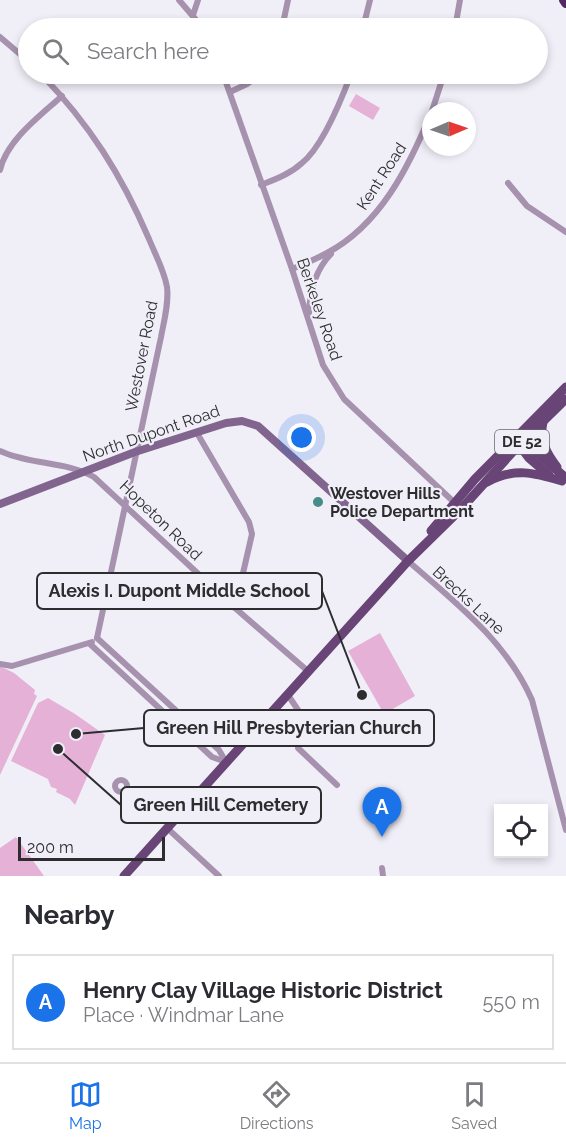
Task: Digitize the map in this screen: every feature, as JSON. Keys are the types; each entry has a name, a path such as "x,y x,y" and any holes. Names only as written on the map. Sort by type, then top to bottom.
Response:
{"main road":[{"name":"DE 52","path":"458,506 480,486 566,387"},
{"name":"DE 52","path":"124,876 458,506 519,441 543,422 566,399"},
{"name":"North Dupont Road","path":"0,504 135,452 234,421 255,425 408,561"},
{"path":"543,422 541,436 546,452 565,480"},
{"path":"519,441 538,466 565,480"},
{"path":"480,486 497,477 517,472 536,473 565,480"}],"street":[{"path":"180,0 195,18"},
{"path":"193,15 198,0"},
{"path":"284,18 288,0"},
{"path":"365,18 369,0"},
{"path":"456,18 460,0"},
{"path":"0,37 18,52"},
{"name":"Westover Road","path":"51,84 90,130 132,198 167,287 161,337 97,638"},
{"name":"Berkeley Road","path":"227,84 323,365 344,399 458,506"},
{"path":"230,92 247,84"},
{"path":"261,185 283,177 303,163 342,97 347,84"},
{"name":"Kent Road","path":"434,102 441,84"},
{"path":"0,170 6,154 17,140 62,96"},
{"name":"Kent Road","path":"292,269 327,253 369,220 402,175 422,134"},
{"path":"508,183 527,206 566,232"},
{"name":"Kent Road","path":"308,318 310,297 320,269 340,244"},
{"path":"197,433 249,522 252,534 234,608"},
{"name":"Hopeton Road","path":"0,451 21,459 85,471 106,486 125,507 234,608 309,672"},
{"name":"Brecks Lane","path":"408,561 480,624 524,681 532,700 566,830"},
{"path":"0,664 12,666 90,644 97,638 219,750 226,762"},
{"path":"90,644 212,757 226,762"},
{"path":"288,695 300,713 298,748 337,785"},
{"path":"127,789 178,816"},
{"path":"167,828 219,876"},
{"path":"382,868 383,876"}],"shaded area":[{"path":"356,94 380,108 373,120 349,106"},
{"path":"380,633 415,696 384,714 348,651"},
{"path":"0,666 14,673 35,690 34,694 37,696 0,775"},
{"path":"48,698 105,735 75,805 70,799 56,792 57,789 51,787 48,779 11,761 38,703"},
{"path":"16,837 44,876 0,876 0,848"}],"place":[{"name":"Westover Hills Police Department","path":"318,502"},
{"name":"Alexis I. Dupont Middle School","path":"362,695"},
{"name":"Green Hill Presbyterian Church","path":"76,734"},
{"name":"Green Hill Cemetery","path":"58,749"},
{"name":"Henry Clay Village Historic District","path":"382,837"}]}
